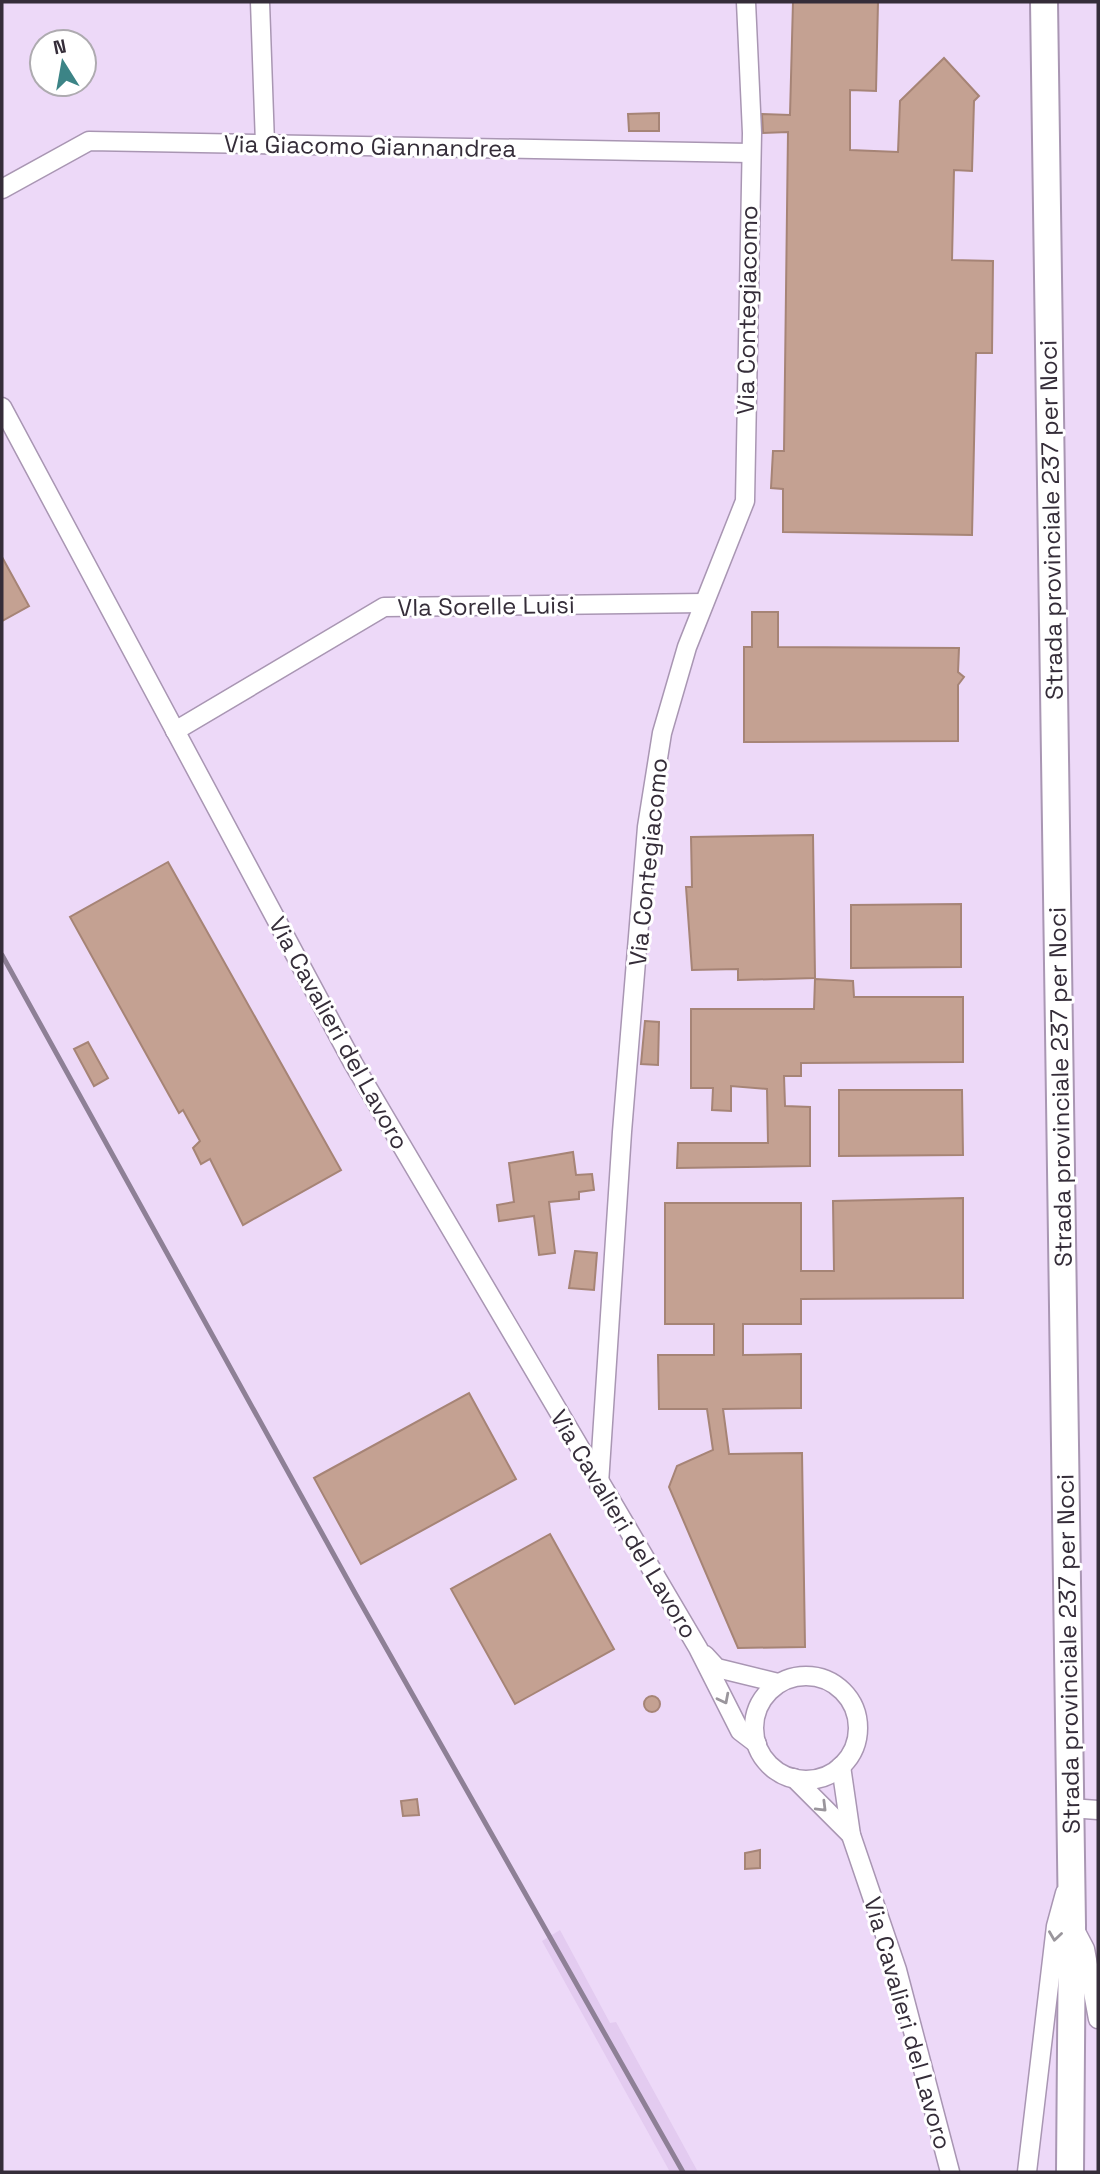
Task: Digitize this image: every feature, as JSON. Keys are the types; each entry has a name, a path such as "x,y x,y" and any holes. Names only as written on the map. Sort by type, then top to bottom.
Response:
{"main road":[{"name":"Strada provinciale 237 per Noci","path":"1044,2 1072,1925 1070,2172"}],"street":[{"path":"260,2 265,144"},
{"name":"Via Contegiacomo","path":"599,1483 647,827 663,733 687,647 745,501 752,133 746,2"},
{"name":"Via Giacomo Giannandrea","path":"2,189 89,141 750,153"},
{"name":"Via Cavalieri del Lavoro","path":"2,407 353,1063 698,1648 740,1731 757,1744 765,1760 778,1771 794,1778 851,1835"},
{"name":"VIa Sorelle Luisi","path":"175,731 384,607 704,603"},
{"name":"Via Cavalieri del Lavoro","path":"698,1648 718,1668 778,1683 794,1677 811,1676 828,1680 842,1689 855,1711 858,1736 852,1752 841,1766 851,1835 897,1970 950,2172"},
{"path":"757,1744 754,1727 757,1710 765,1695 778,1683"},
{"path":"794,1778 819,1777 841,1766"},
{"path":"1070,1808 1098,1810"},
{"path":"1027,2172 1056,1926 1071,1869"},
{"path":"1072,1925 1085,1949 1098,2019"}],"shaded area":[{"path":"560,1930 610,2023 616,2022 698,2172 670,2172 542,1941"}],"building":[{"path":"793,2 878,2 876,91 850,90 850,150 898,152 900,101 944,58 979,96 974,101 972,171 954,170 952,260 993,261 992,353 976,353 972,535 783,532 783,489 771,488 773,451 784,451 788,132 763,133 762,114 790,115"},
{"path":"659,113 659,131 629,131 628,114"},
{"path":"2,557 29,606 2,621"},
{"path":"752,612 778,612 778,647 959,648 958,672 964,677 958,685 958,741 744,742 744,647 752,647"},
{"path":"813,835 815,978 738,980 738,969 692,970 686,887 692,887 691,837"},
{"path":"168,862 341,1170 243,1225 210,1159 201,1164 193,1148 200,1141 183,1110 179,1113 70,917"},
{"path":"961,904 961,967 851,968 851,905"},
{"path":"815,979 853,981 854,997 963,997 963,1062 801,1063 801,1076 784,1076 785,1106 810,1107 810,1166 677,1168 678,1143 768,1143 767,1089 731,1086 731,1111 712,1110 713,1088 691,1088 691,1009 814,1009"},
{"path":"645,1021 659,1022 658,1065 641,1064"},
{"path":"88,1042 108,1078 94,1086 74,1049"},
{"path":"839,1090 962,1090 963,1155 839,1156"},
{"path":"573,1152 576,1175 592,1174 594,1190 579,1192 579,1199 549,1202 555,1253 539,1255 534,1216 499,1221 497,1205 514,1202 509,1163"},
{"path":"963,1198 963,1298 801,1299 801,1324 743,1324 743,1355 801,1354 801,1408 723,1409 729,1454 802,1453 805,1647 738,1648 669,1487 677,1466 713,1450 707,1409 659,1409 658,1355 714,1355 714,1324 665,1324 665,1203 801,1203 801,1271 834,1271 833,1201"},
{"path":"575,1251 597,1253 594,1290 569,1288"},
{"path":"469,1393 516,1479 361,1564 314,1478"},
{"path":"550,1534 614,1649 515,1704 451,1589"},
{"path":"652,1696 660,1704 652,1712 644,1704"},
{"path":"417,1799 419,1815 403,1816 401,1801"},
{"path":"760,1850 760,1868 745,1869 745,1853"}],"railway":[{"path":"2,955 355,1593 683,2172"}]}
